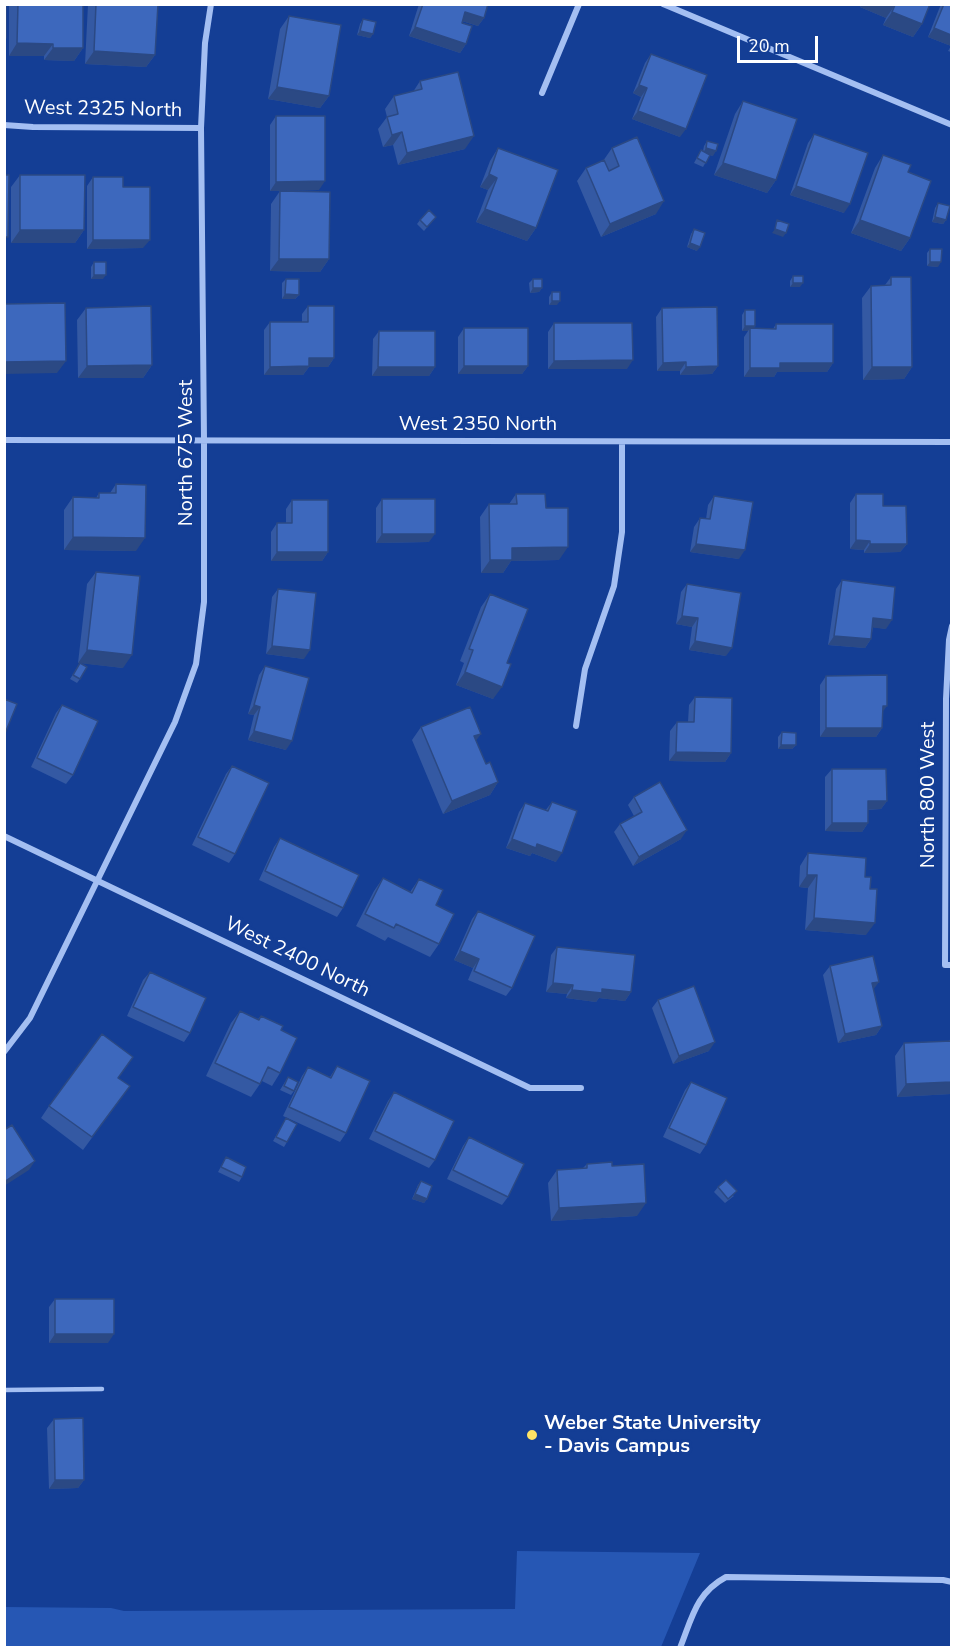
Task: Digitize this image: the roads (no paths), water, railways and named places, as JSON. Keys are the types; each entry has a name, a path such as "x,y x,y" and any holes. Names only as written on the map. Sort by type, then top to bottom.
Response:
{"street":[{"name":"North 675 West","path":"4,1052 30,1018 175,722 196,664 204,602 201,128 205,43 211,4"},
{"path":"542,93 579,4"},
{"path":"663,4 951,125"},
{"name":"West 2325 North","path":"4,125 201,128"},
{"name":"West 2350 North","path":"4,440 951,442"},
{"path":"576,726 585,669 614,586 622,532 622,443"},
{"name":"North 800 West","path":"948,965 946,699 951,626"},
{"name":"West 2400 North","path":"4,836 530,1088 581,1088"},
{"path":"680,1647 699,1600 711,1585 726,1577 943,1580 951,1582"}],"lane":[{"path":"4,1390 102,1389"}],"place":[{"name":"Weber State University - Davis Campus","path":"532,1435"}]}
